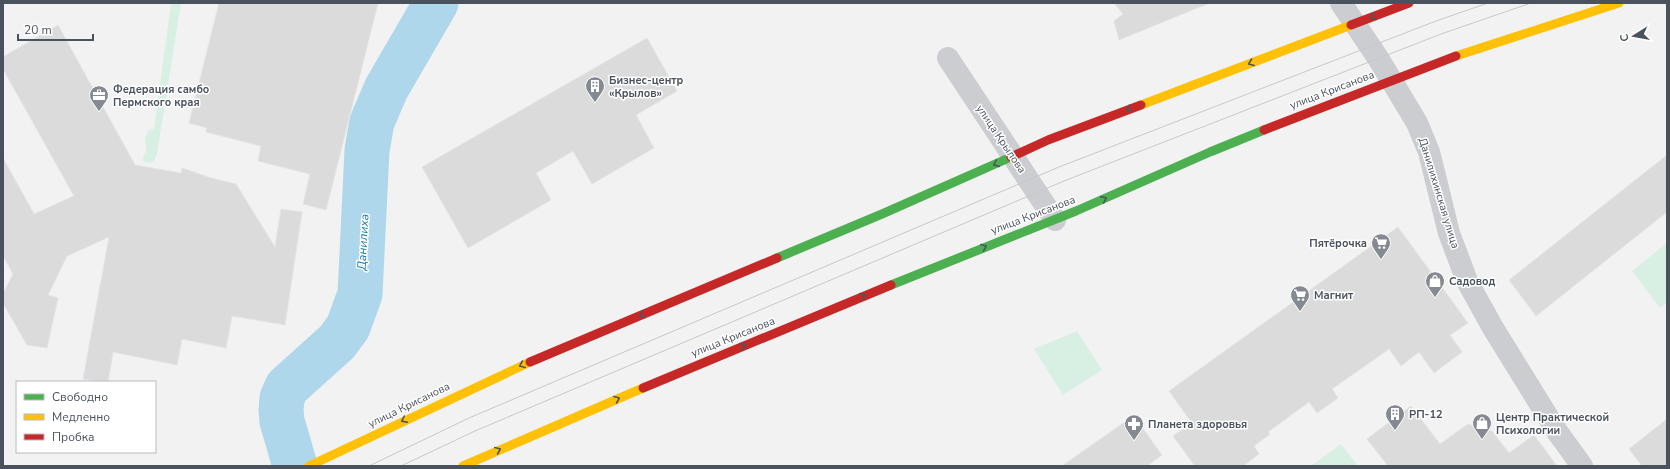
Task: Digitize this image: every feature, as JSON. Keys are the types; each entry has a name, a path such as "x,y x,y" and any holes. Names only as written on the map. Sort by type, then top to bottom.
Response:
{"main road":[{"name":"улица Крисанова","path":"309,466 513,369 882,214 1070,132 1409,3"},
{"name":"улица Крисанова","path":"462,466 707,360 1055,220 1217,149 1391,80 1465,53 1619,3"}],"street":[{"name":"Данилихинская улица","path":"1341,3 1356,24 1417,123 1429,152 1449,233 1467,281 1493,328 1556,430 1582,466"},
{"name":"улица Крылова","path":"948,58 1055,220"}],"green space":[{"path":"171,3 181,3 157,154 154,161 149,163 143,161 143,157 146,152 145,138 149,130 154,129"},
{"path":"1667,243 1667,303 1660,308 1632,271"},
{"path":"1077,331 1102,370 1063,395 1034,349"},
{"path":"1341,444 1358,466 1311,466"}],"building":[{"path":"219,3 378,3 326,210 303,204 310,174 258,161 261,146 206,132 207,128 189,123"},
{"path":"1114,3 1207,4 1119,40 1114,21 1123,14"},
{"path":"58,25 135,165 181,173 182,168 211,178 236,184 275,247 281,209 302,212 285,325 232,316 226,348 182,339 177,365 113,352 108,381 83,379 109,237 67,256 48,295 58,298 47,348 27,345 3,303 3,294 13,274 3,256 3,158 34,214 74,196 3,69 3,57"},
{"path":"647,38 677,91 636,115 654,148 592,184 573,151 536,173 551,200 468,248 422,167"},
{"path":"1667,155 1667,212 1536,316 1509,280"},
{"path":"1398,227 1468,323 1450,335 1462,352 1434,373 1419,352 1401,366 1389,349 1332,389 1338,398 1317,413 1309,402 1268,432 1270,434 1254,446 1259,454 1243,466 1195,466 1173,436 1192,423 1169,391"},
{"path":"1411,406 1440,444 1468,424 1492,431 1509,453 1534,435 1557,466 1388,466 1367,439"},
{"path":"1129,419 1136,429 1141,426 1162,455 1147,466 1062,466"},
{"path":"1667,419 1667,466 1642,466 1629,449"}],"waterway":[{"name":"Данилиха","path":"295,466 282,421 282,398 287,387 337,342 348,327 360,294 367,150 372,122 386,89 436,3"}],"tram line":[{"path":"369,466 469,418 1059,167 1436,21 1488,3"},
{"path":"401,466 475,431 1064,181 1441,34 1531,3"}],"traffic: fast":[{"path":"891,285 1076,211 1264,130"},
{"path":"777,258 882,214 1011,157"}],"traffic: slow":[{"path":"1456,56 1619,3"},
{"path":"1141,105 1351,25"},
{"path":"309,466 530,362"},
{"path":"463,466 643,388"}],"traffic: jam":[{"path":"1351,25 1409,3"},
{"path":"1264,130 1456,56"},
{"path":"1011,157 1048,140 1141,105"},
{"path":"530,362 777,258"},
{"path":"643,388 891,285"}],"place":[{"name":"Бизнес-центр «Крылов»","path":"595,103"},
{"name":"Федерация самбо Пермского края","path":"99,112"},
{"name":"Пятёрочка","path":"1381,260"},
{"name":"Садовод","path":"1435,298"},
{"name":"Магнит","path":"1300,312"},
{"name":"РП-12","path":"1395,431"},
{"name":"Центр Практической Психологии","path":"1482,440"},
{"name":"Планета здоровья","path":"1134,441"}]}
